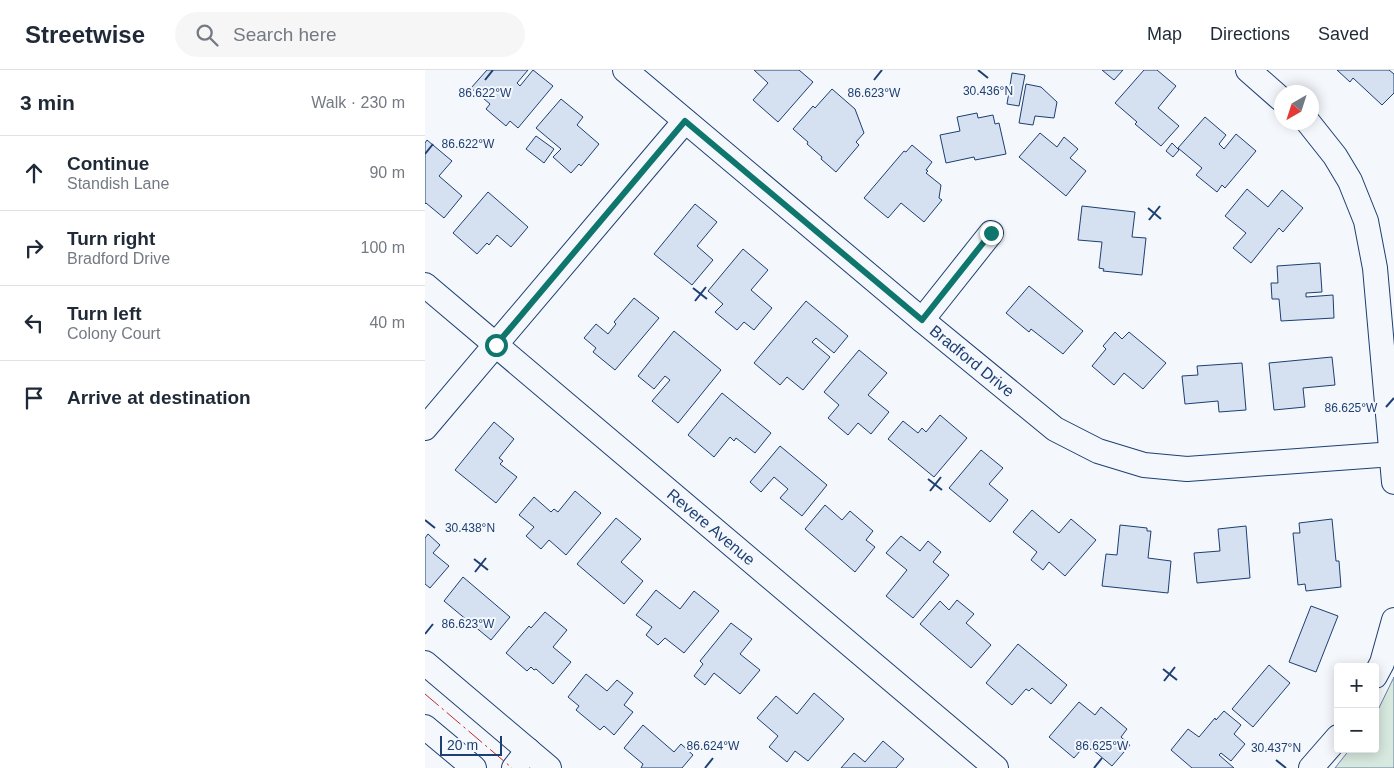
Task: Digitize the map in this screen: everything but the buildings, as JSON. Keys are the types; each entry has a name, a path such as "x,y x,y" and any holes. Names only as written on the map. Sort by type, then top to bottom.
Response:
{"street":[{"name":"Bradford Drive","path":"625,70 922,320 1055,429 1098,451 1144,465 1187,470 1393,454"},
{"path":"1248,70 1274,93"},
{"path":"425,428 685,121"},
{"path":"1314,130 1335,156 1345,173 1366,221 1375,268 1394,482"},
{"path":"922,320 991,233"},
{"name":"Revere Avenue","path":"425,285 996,768"},
{"path":"1379,669 1394,620"},
{"path":"425,663 521,759 549,768"},
{"path":"425,727 474,768"},
{"path":"1311,768 1334,742"}],"shaded area":[{"path":"1394,677 1394,768 1335,768 1347,753 1379,753 1379,708"}],"power":[{"path":"425,694 512,768"}],"route":[{"path":"496,345 685,121 922,320 991,233"}]}
